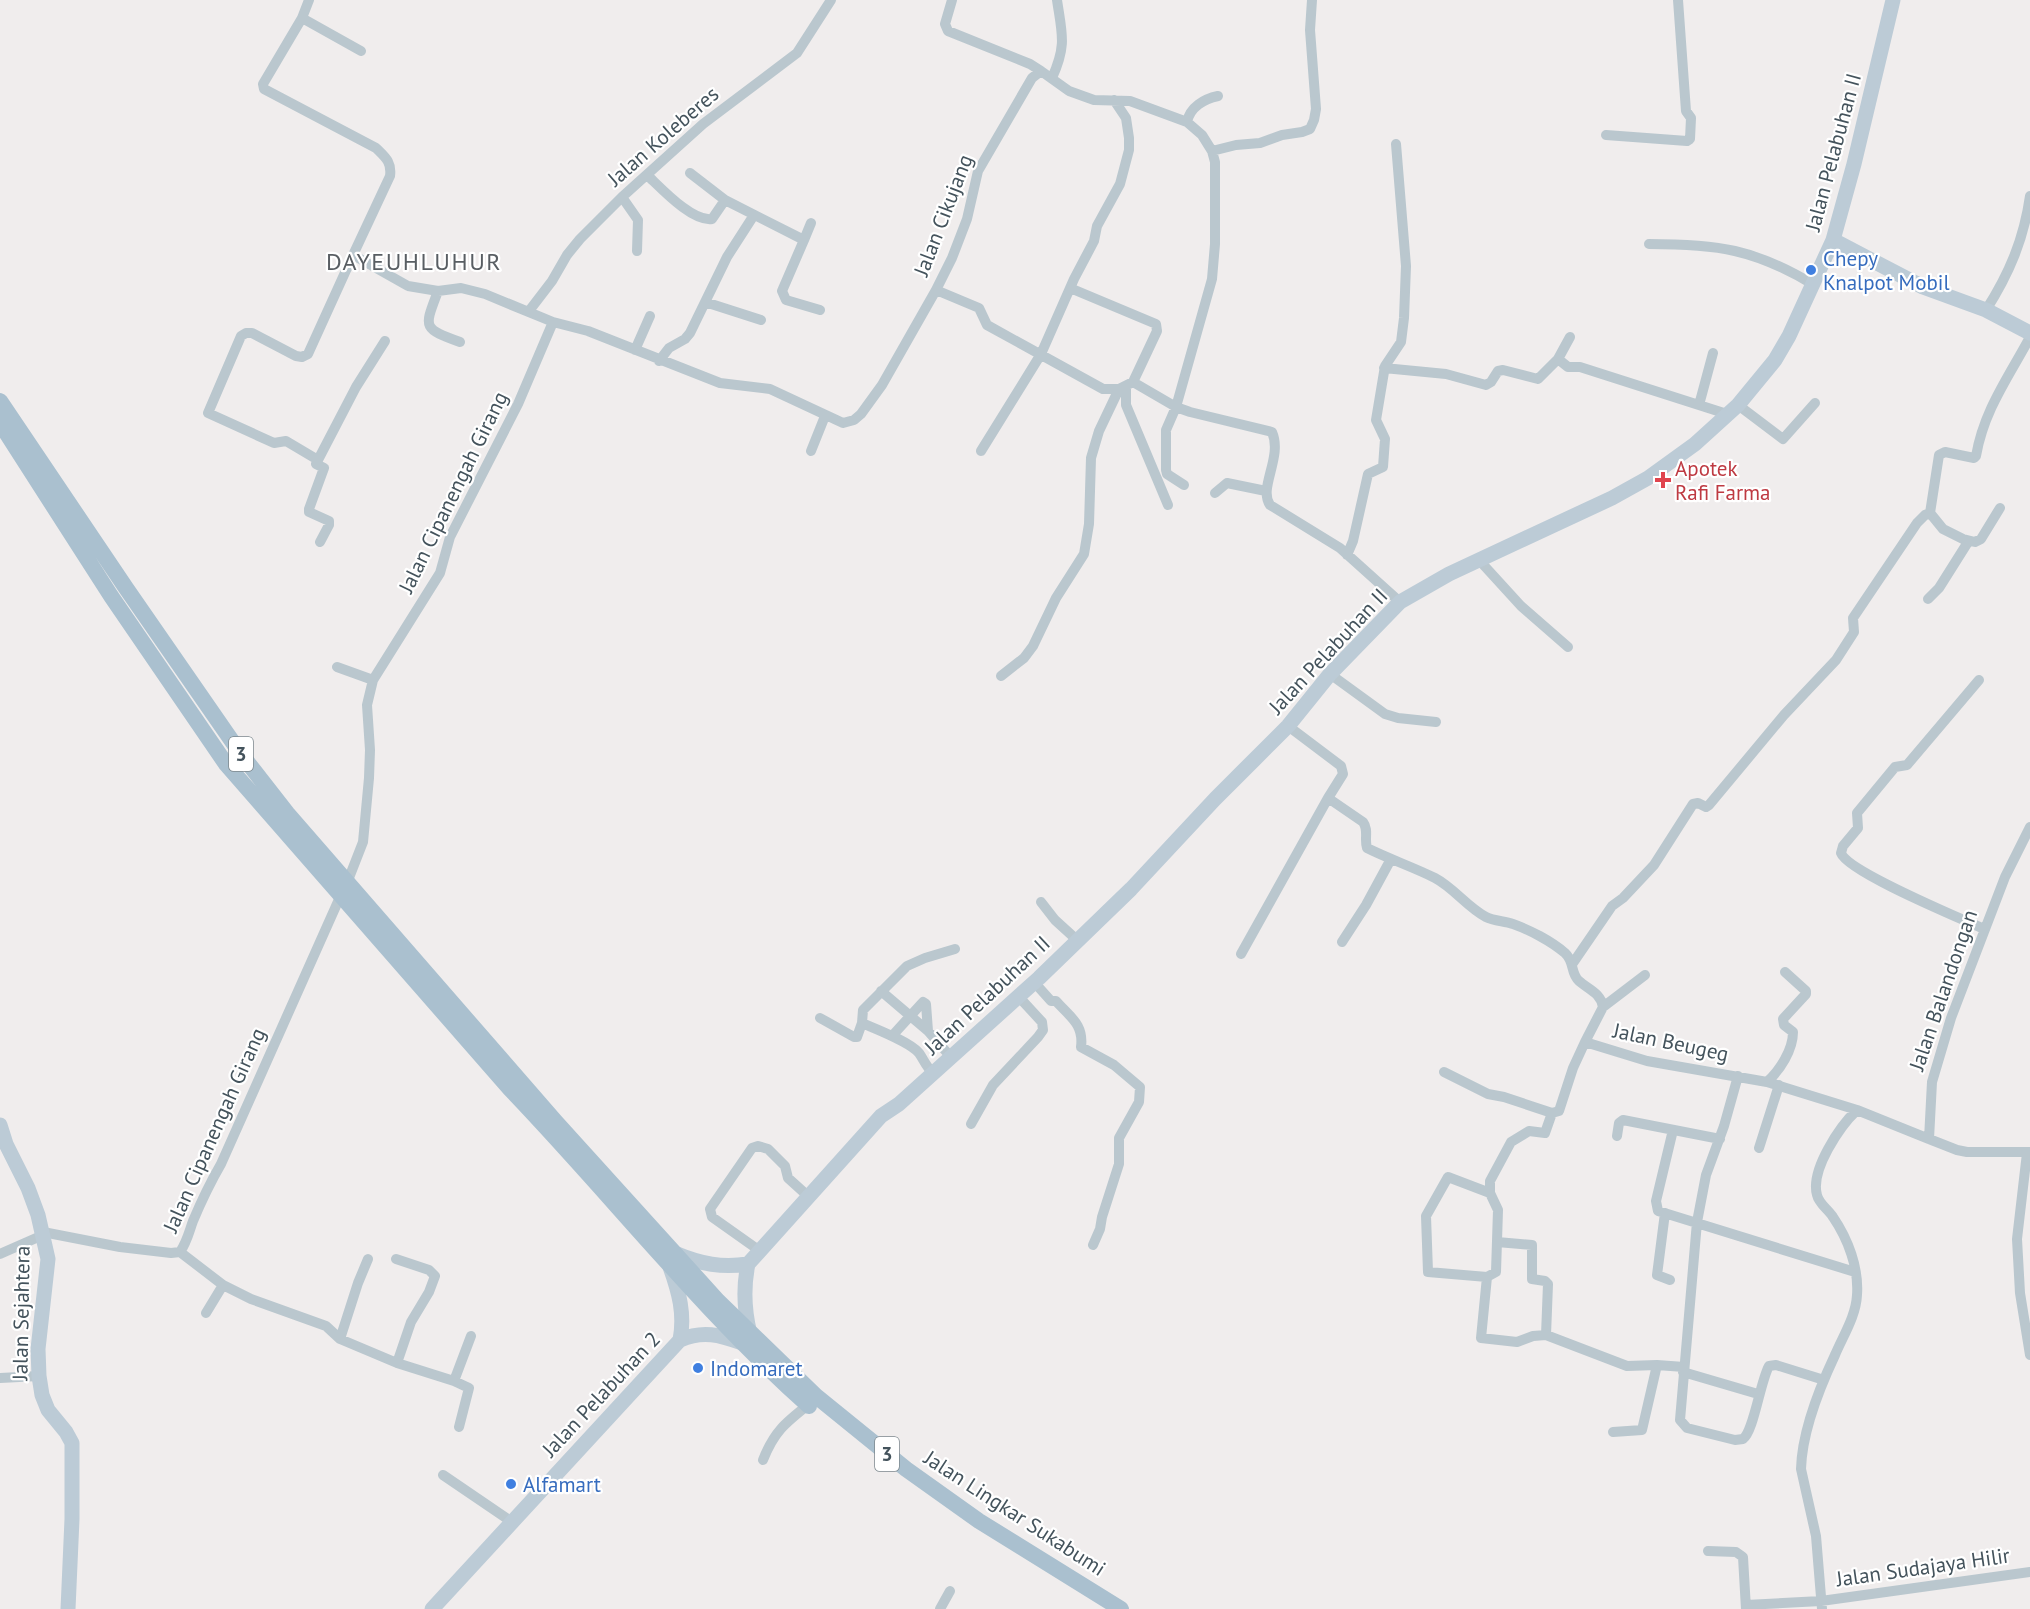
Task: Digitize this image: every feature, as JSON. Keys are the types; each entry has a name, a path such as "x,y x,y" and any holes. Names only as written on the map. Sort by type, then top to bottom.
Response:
{"main road":[{"name":"Jalan Pelabuhan II","path":"748,1264 881,1116 899,1104 1034,982 1132,887 1288,726 1330,674 1400,602 1433,582 1612,498 1648,478 1695,444 1733,409 1775,360 1814,285 1833,240 1854,164 1893,0"},
{"path":"1833,240 1923,287 1986,310 2030,335"},
{"name":"3","path":"0,401 241,754 343,890"},
{"name":"3","path":"0,423 111,596 226,764 343,890 514,1084 673,1259 718,1301 748,1343"},
{"name":"Jalan Sejahtera","path":"0,1125 6,1144 28,1188 43,1233 48,1259 38,1348 39,1376 42,1395 48,1410 72,1443 72,1529 68,1609"},
{"path":"673,1259 731,1267 748,1264 744,1282 748,1343 704,1333 680,1340 683,1328 682,1308 673,1259"},
{"name":"Jalan Pelabuhan 2","path":"432,1609 680,1340"},
{"name":"Jalan Lingkar Sukabumi","path":"748,1343 808,1405 900,1478 1101,1606 1121,1609"},
{"name":"Jalan Lingkar Sukabumi","path":"748,1343 897,1462 1028,1559"}],"street":[{"path":"309,0 302,18 262,84 264,89 376,148 391,165 390,176 308,354 302,357 296,356 252,333 246,333 241,336 208,413 274,443 286,441 318,460"},
{"name":"Jalan Koleberes","path":"529,311 552,281 573,247 622,197 703,124 796,53 831,0"},
{"path":"952,0 945,24 948,31 1030,64 1069,91 1101,101 1130,101 1187,122 1202,135 1213,156 1214,267 1176,407 1166,430 1167,474 1184,485"},
{"path":"1052,78 1062,52 1062,28 1057,0"},
{"path":"1213,156 1236,145 1260,143 1310,129 1316,109 1310,30 1312,0"},
{"path":"1606,135 1687,141 1690,139 1691,118 1686,111 1678,0"},
{"path":"302,18 361,51"},
{"name":"Jalan Cikujang","path":"353,255 408,286 438,291 461,288 485,294 553,322 588,331 720,383 770,389 825,416 848,423 861,414 882,385 936,290 952,258 967,219 978,171 1028,83 1041,71"},
{"path":"1187,122 1194,108 1206,99 1218,96"},
{"path":"981,451 1041,354 1094,241 1097,226 1120,184 1129,145 1128,129 1126,118 1114,100"},
{"path":"1347,555 1368,474 1383,467 1385,439 1376,420 1384,369 1401,342 1404,318 1406,266 1396,144"},
{"path":"690,173 725,200 804,240"},
{"path":"647,175 679,204 700,218 712,219 725,200"},
{"path":"1986,310 2003,282 2019,247 2030,196"},
{"path":"622,197 638,220 637,251"},
{"path":"659,360 669,348 685,339 698,318 727,257 754,215"},
{"path":"810,223 782,291 786,300 820,310"},
{"path":"1649,244 1704,246 1734,250 1769,261 1814,285"},
{"path":"1001,676 1023,658 1033,646 1056,598 1084,554 1090,508 1091,458 1099,431 1157,331 1155,324 1070,288"},
{"path":"936,290 979,308 987,325 1103,389 1126,386 1190,412 1272,432 1276,450 1266,491 1267,500 1274,509 1347,555 1400,602"},
{"path":"438,291 428,325 432,331 460,342"},
{"path":"705,302 761,320"},
{"path":"635,350 650,316"},
{"name":"Jalan Cipanengah Girang","path":"43,1233 120,1247 171,1253 180,1252 188,1240 207,1188 221,1164 363,842 369,768 367,705 373,680 440,573 450,537 519,404 553,322"},
{"path":"2000,508 1981,539 1968,542 1943,529 1930,513 1939,455 1945,452 1975,457 1980,432 1995,398 2030,335"},
{"path":"1384,369 1446,374 1486,385 1500,370 1538,379 1558,359 1570,337"},
{"path":"320,542 329,521 309,512 324,468 316,464 331,432 385,341"},
{"path":"1699,405 1713,353"},
{"path":"1558,359 1568,367 1580,367 1699,405 1733,409 1782,439 1815,403"},
{"path":"1126,386 1126,405 1168,505"},
{"path":"811,451 825,416"},
{"path":"1215,493 1227,483 1266,491"},
{"path":"1573,963 1612,906 1623,898 1654,865 1693,804 1698,802 1706,807 1709,805 1784,715 1836,660 1854,632 1853,618 1921,517 1930,513"},
{"path":"1928,599 1939,588 1968,542"},
{"path":"1479,560 1521,606 1568,647"},
{"path":"337,667 373,680"},
{"path":"1330,674 1385,714 1398,718 1436,722"},
{"path":"1979,680 1907,765 1894,767 1857,813 1858,828 1843,846 1841,853 1846,861 1888,885 1984,929"},
{"path":"1241,954 1343,774 1341,766 1288,726"},
{"name":"Jalan Beugeg","path":"1328,798 1363,822 1366,827 1367,848 1436,878 1487,918 1513,924 1537,935 1564,953 1573,963 1573,973 1577,979 1598,995 1603,1007 1586,1042 1647,1061 1779,1085 1857,1110"},
{"name":"Jalan Balandongan","path":"1929,1139 1932,1082 1951,1018 2005,877 2030,827"},
{"path":"1342,942 1366,905 1391,859"},
{"path":"1041,902 1055,920 1077,940"},
{"path":"820,1018 854,1038 859,1033 863,1010 907,966 955,949"},
{"path":"1767,1082 1774,1075 1792,1045 1792,1032 1784,1025 1783,1018 1806,994 1806,991 1785,972"},
{"path":"1603,1007 1645,975"},
{"path":"1034,982 1051,1001 1056,1001 1079,1025 1082,1038 1081,1047 1114,1065 1140,1087 1139,1102 1119,1138 1119,1164 1102,1217 1101,1229 1093,1245"},
{"path":"880,991 928,1031 950,1056"},
{"path":"971,1124 993,1085 1043,1030 1042,1022 1018,996"},
{"path":"892,1036 925,1002 928,1031"},
{"path":"862,1023 892,1036 918,1053 925,1066 933,1073"},
{"path":"1444,1072 1488,1094 1504,1096 1552,1113 1558,1111 1573,1068 1586,1042"},
{"path":"1737,1076 1720,1139 1707,1175 1697,1222 1680,1420 1687,1428 1735,1440 1743,1439 1749,1433 1758,1394 1768,1368 1772,1365 1824,1380"},
{"path":"1759,1148 1779,1085"},
{"path":"1822,1605 1816,1536 1801,1469 1808,1429 1824,1380 1855,1307 1857,1296 1855,1272 1842,1233 1831,1214 1821,1203 1816,1187 1830,1145 1857,1110 1957,1150 2028,1153 2017,1239 2020,1293 2030,1355"},
{"path":"1490,1193 1448,1176 1427,1212 1425,1221 1428,1272 1487,1277 1496,1272 1498,1210 1490,1193 1491,1176 1512,1142 1529,1131 1544,1133 1552,1113"},
{"path":"1617,1136 1619,1123 1623,1120 1720,1139"},
{"path":"1673,1130 1655,1204 1658,1210 1855,1272"},
{"path":"760,1251 712,1217 710,1213 710,1209 752,1148 758,1146 768,1149 785,1166 788,1178 809,1197"},
{"path":"1665,1213 1657,1275 1670,1280"},
{"path":"0,1254 43,1233"},
{"path":"1497,1242 1533,1245 1532,1279 1545,1281 1548,1284 1546,1335"},
{"path":"180,1252 223,1285 251,1299 326,1326 340,1339 469,1389 459,1426"},
{"path":"340,1339 357,1283 368,1259"},
{"path":"396,1259 429,1270 435,1276 429,1292 411,1322 397,1363"},
{"path":"1487,1277 1480,1337 1517,1341 1546,1335 1627,1366 1657,1365 1683,1369 1758,1394"},
{"path":"206,1313 223,1285"},
{"path":"454,1382 471,1336"},
{"path":"1613,1432 1642,1430 1657,1365"},
{"path":"0,1378 39,1376"},
{"path":"763,1460 771,1441 784,1424 808,1405"},
{"path":"443,1475 512,1522"},
{"path":"1708,1551 1736,1552 1743,1557 1746,1607"},
{"name":"Jalan Sudajaya Hilir","path":"1746,1607 1822,1605 2030,1572"},
{"path":"938,1609 950,1591"}],"place":[{"name":"Chepy Knalpot Mobil","path":"1811,270"},
{"name":"Apotek Rafi Farma","path":"1663,480"},
{"name":"Indomaret","path":"698,1368"},
{"name":"Alfamart","path":"511,1484"}],"district":[{"name":"DAYEUHLUHUR","path":"414,261"}]}
